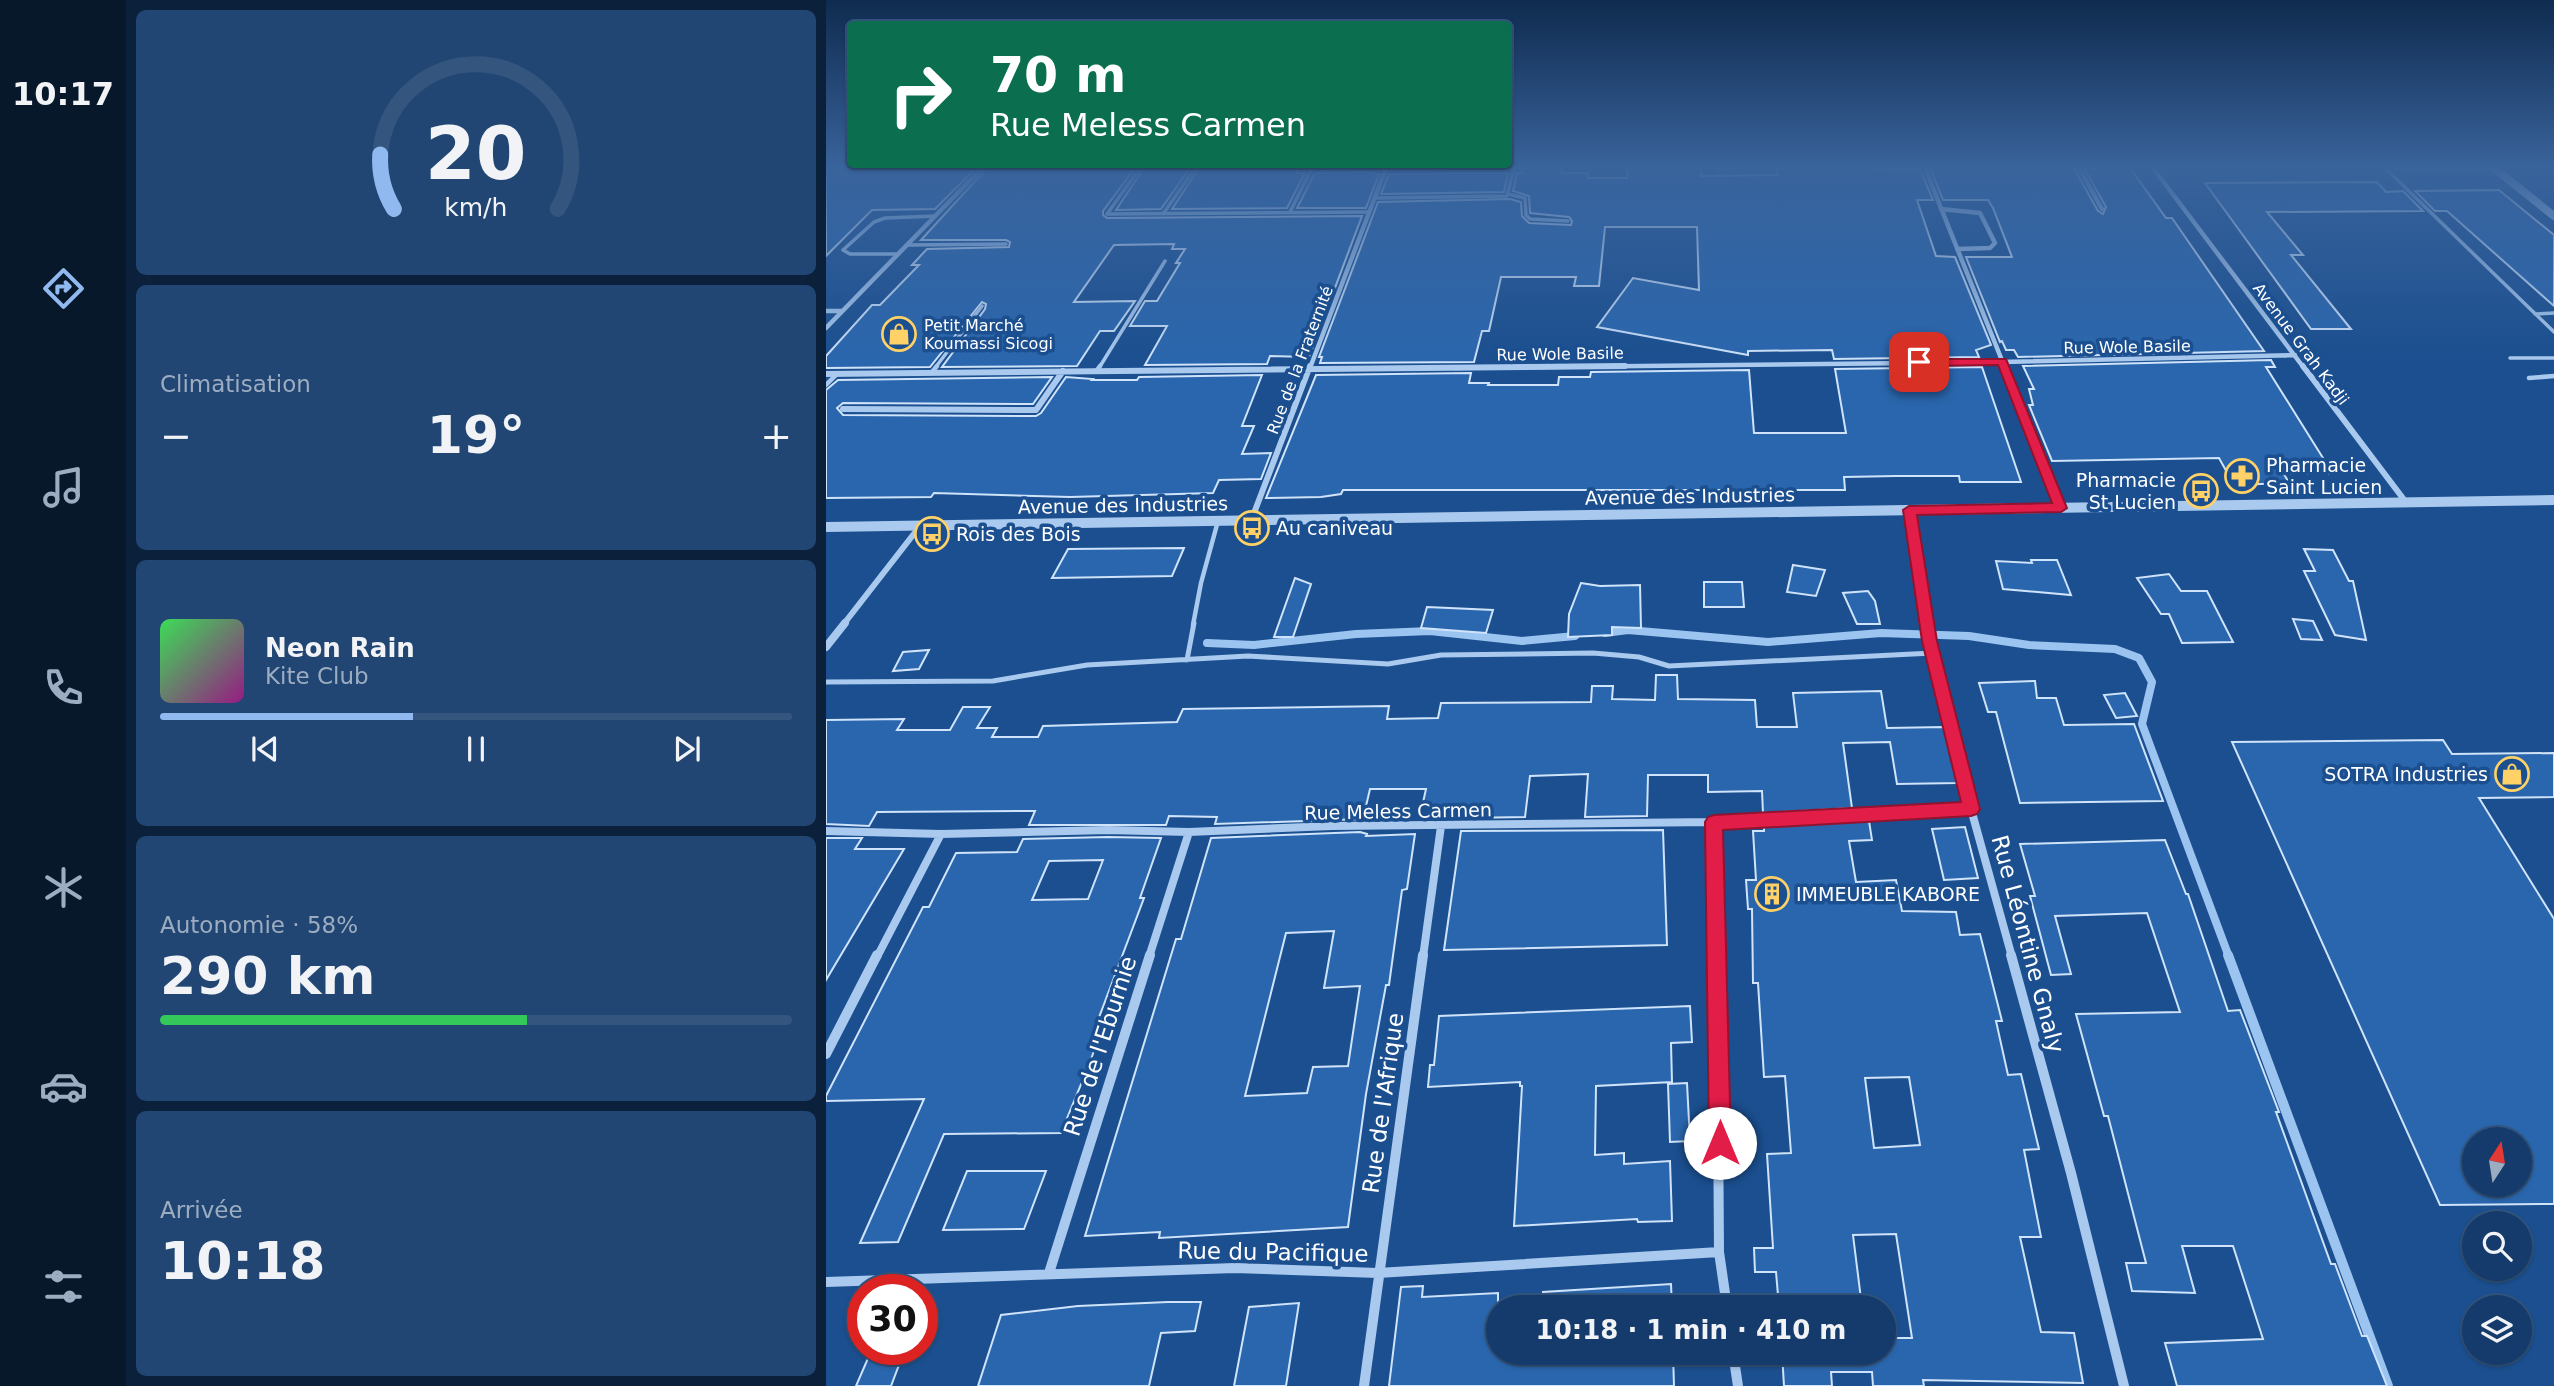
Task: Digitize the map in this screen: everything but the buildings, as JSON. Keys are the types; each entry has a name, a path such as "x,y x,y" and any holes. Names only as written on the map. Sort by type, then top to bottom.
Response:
{"street":[{"path":"826,328 919,233"},
{"name":"Rue de la Fraternité","path":"1251,521 1361,233"},
{"path":"1950,233 2061,508"},
{"path":"1957,249 1990,248 1995,243 1990,233"},
{"name":"Avenue Grah Kadji","path":"2202,233 2405,501"},
{"path":"826,311 842,311"},
{"name":"Rue Wole Basile","path":"826,374 2002,362 2295,355"},
{"path":"843,409 1036,410 1063,371"},
{"name":"Avenue des Industries","path":"826,527 2554,500"},
{"name":"Rue Léontine Gnaly","path":"1909,510 1926,622 1971,809 2071,1173 2124,1386"},
{"path":"826,647 920,525"},
{"name":"Rue Meless Carmen","path":"826,831 941,834 1108,830 1189,832 1332,826 1714,822 1971,809"},
{"path":"1714,822 1720,1062 1719,1252 1725,1295"},
{"name":"Rue de l'Afrique","path":"1364,1386 1441,826"},
{"name":"Rue de l'Eburnie","path":"1049,1273 1189,832"},
{"path":"826,1054 941,834"},
{"name":"Rue du Pacifique","path":"826,1282 1235,1268 1378,1273 1719,1252"},
{"path":"1735,1365 1738,1386"}],"lane":[{"path":"862,233 843,250 850,254 898,254"},
{"path":"2451,233 2554,332"},
{"path":"907,245 1006,244"},
{"path":"1097,370 1165,261"},
{"path":"932,372 982,306"},
{"path":"2535,314 2554,313"},
{"path":"2510,358 2554,358"},
{"path":"826,385 837,374"},
{"path":"2529,378 2554,376"},
{"path":"1187,660 1201,583 1218,521"},
{"path":"826,682 993,681 1087,665 1295,657 1388,664 1441,655 1593,653 1639,657 1669,666 1933,653"}],"waterway":[{"path":"1605,633 1628,630 1768,642 1881,633 1969,636 2029,645 2115,649 2139,658 2152,682 2142,724 2229,957"},
{"path":"1207,643 1254,645 1356,634 1430,631 1522,641 1575,636"},
{"path":"2228,955 2388,1386"}],"place":[{"name":"Petit Marché Koumassi Sicogi","path":"899,334"},
{"name":"Pharmacie Saint Lucien","path":"2242,476"},
{"name":"Pharmacie St Lucien","path":"2201,491"},
{"name":"Au caniveau","path":"1252,528"},
{"name":"Rois des Bois","path":"932,534"},
{"name":"SOTRA Industries","path":"2512,774"},
{"name":"IMMEUBLE KABORE","path":"1772,894"}],"route":[{"path":"1720,1143 1714,822 1971,809 1930,641 1909,510 2061,508 2002,362 1919,362"}]}
